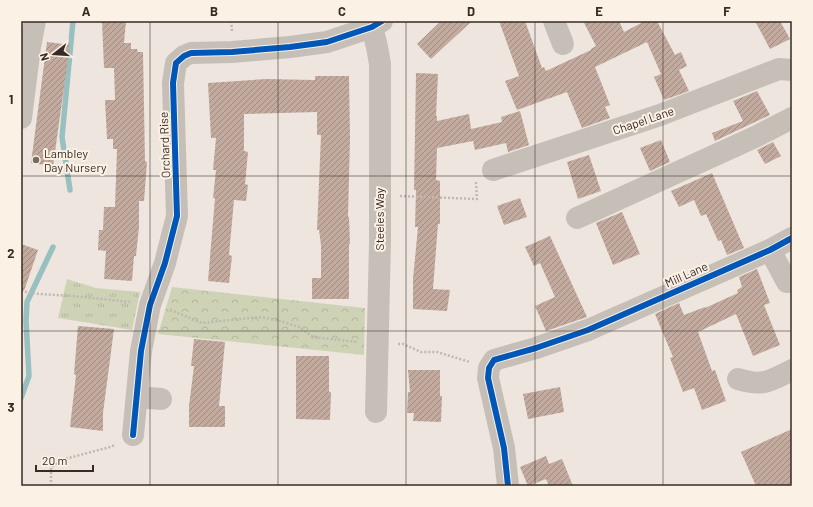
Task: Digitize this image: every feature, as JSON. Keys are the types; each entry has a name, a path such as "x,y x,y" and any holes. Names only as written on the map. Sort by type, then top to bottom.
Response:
{"street":[{"path":"21,118 30,47 35,21"},
{"path":"554,21 563,44"},
{"name":"Steeles Way","path":"376,412 386,343 380,194 380,64 377,47 377,24"},
{"name":"Orchard Rise","path":"133,435 141,351 150,305 165,263 177,216 173,83 176,63 184,56 192,53 239,51 328,42 377,24"},
{"name":"Chapel Lane","path":"493,170 660,115 779,69 792,70"},
{"path":"577,218 755,137 792,118"},
{"name":"Mill Lane","path":"489,368 494,360 536,348 588,330 770,250 792,238"},
{"path":"770,250 787,282"},
{"path":"489,368 488,378 504,448 508,486"},
{"path":"738,379 753,384 765,383 792,370"},
{"path":"137,397 161,399"}],"path":[{"path":"380,194 434,198 477,199 476,173 493,170"},
{"path":"21,291 150,305 163,308 202,323 259,317 277,320 299,327 313,337 331,340 403,344 421,352 437,352 489,368"},
{"path":"50,486 51,467 65,459 110,447 133,435"}],"green space":[{"path":"67,279 96,288 140,292 132,330 58,318"},
{"path":"172,287 365,308 364,355 158,334"}],"building":[{"path":"102,21 126,21 124,43 131,43 131,49 137,49 138,52 143,52 145,161 147,162 144,201 139,201 139,227 136,256 134,256 132,281 104,279 106,251 98,250 99,230 103,230 104,207 115,207 117,149 113,149 113,139 107,139 105,100 115,100 114,68 104,68"},
{"path":"441,21 472,21 431,59 417,44"},
{"path":"499,21 525,21 542,68 544,67 546,71 591,50 596,46 583,21 619,21 624,32 645,21 657,21 675,55 681,52 687,66 679,70 689,91 664,100 654,77 661,74 647,42 595,67 610,105 605,107 610,118 582,128 567,92 517,110 505,81 519,76"},
{"path":"755,21 780,21 790,39 770,49"},
{"path":"47,42 70,45 53,166 31,163"},
{"path":"416,73 438,74 437,121 469,114 471,129 502,122 501,117 520,111 529,145 508,152 506,143 475,150 473,141 437,148 436,180 440,181 440,224 438,224 433,289 450,290 447,311 413,309 413,279 418,227 415,227 416,190 414,190"},
{"path":"315,76 349,76 349,299 312,299 312,278 321,278 321,245 319,230 317,230 321,135 317,135 317,112 244,114 244,151 248,152 245,184 248,185 246,201 234,200 229,255 232,256 229,283 208,281 215,198 213,198 216,170 213,170 216,138 211,138 208,83 266,79 315,80"},
{"path":"757,91 770,115 715,141 712,133 743,121 733,101"},
{"path":"661,140 670,162 650,171 640,148"},
{"path":"773,142 781,156 765,164 757,150"},
{"path":"589,155 601,191 578,199 567,162"},
{"path":"712,173 744,248 727,255 721,240 718,241 706,214 701,216 694,200 679,207 671,191"},
{"path":"520,198 527,217 504,225 497,206"},
{"path":"622,212 640,254 613,265 596,223"},
{"path":"550,236 587,317 546,331 535,306 555,297 540,263 534,266 525,247"},
{"path":"21,244 38,250 24,291 21,290"},
{"path":"757,269 770,303 764,305 780,345 753,356 736,314 698,332 712,371 715,370 726,401 702,410 694,388 683,392 670,358 673,357 655,314 679,303 684,315 705,308 738,293 737,290 742,287 739,277"},
{"path":"78,326 114,329 103,413 103,431 70,427 76,375 74,374"},
{"path":"194,339 225,342 219,406 225,406 225,427 189,427 189,406 194,366 191,366"},
{"path":"296,356 329,356 329,392 331,392 330,420 296,419"},
{"path":"408,370 440,370 440,396 442,396 441,422 413,421 414,413 407,413 408,392 410,392"},
{"path":"560,387 564,412 528,419 523,394"},
{"path":"792,429 792,486 756,486 741,452"},
{"path":"546,456 549,464 562,459 573,486 549,486 546,479 528,486 520,467"}],"waterway":[{"path":"70,190 62,137 73,21"},
{"path":"21,398 29,376 26,321 27,302 53,247"}],"cycle path":[{"path":"133,435 141,351 150,305 165,263 177,216 173,83 176,63 184,56 191,53 232,52 327,42 372,27 382,21"},
{"path":"508,486 504,448 488,378 489,368 494,360 536,348 588,330 770,250 792,238"}],"place":[{"name":"Lambley Day Nursery","path":"36,160"}]}
